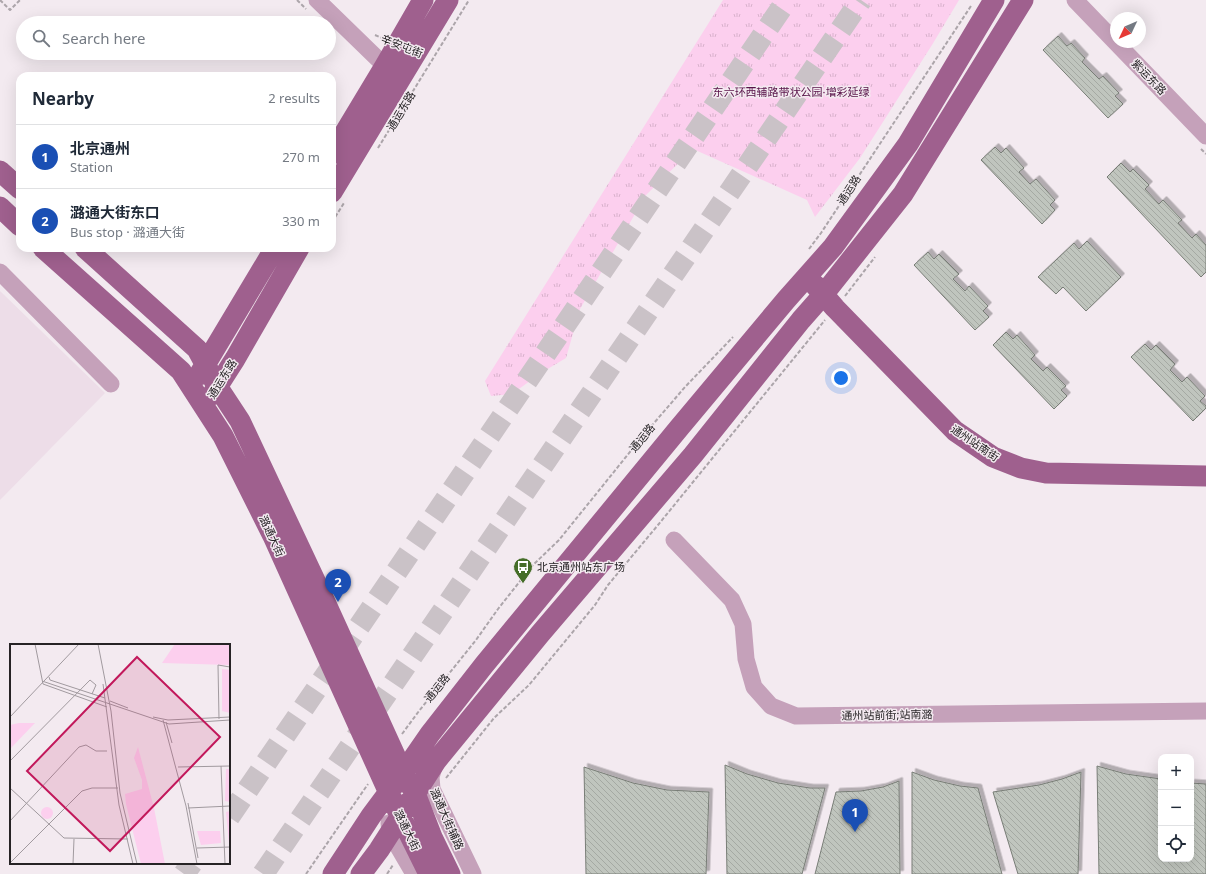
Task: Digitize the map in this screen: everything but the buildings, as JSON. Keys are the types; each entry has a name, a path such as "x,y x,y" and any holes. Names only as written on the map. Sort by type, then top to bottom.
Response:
{"main road":[{"name":"通运东路","path":"416,51 423,0"},
{"name":"通运东路","path":"338,197 416,51 448,0"},
{"name":"通运路","path":"333,874 430,734 488,659 679,428 810,264 833,247 908,144 994,0"},
{"path":"361,874 379,850 436,761 540,634 693,455 903,194 1023,0"},
{"name":"通运东路","path":"336,147 385,66 416,51"},
{"path":"0,171 16,185"},
{"path":"0,207 16,222"},
{"name":"潞通大街","path":"48,252 181,371 205,406 223,436 273,536 389,793 395,824 429,874"},
{"name":"潞通大街","path":"89,252 197,349 240,422 326,604 403,773 415,793 432,837 450,874"},
{"name":"通运东路","path":"192,386 273,252"},
{"name":"通运东路","path":"205,406 297,252"},
{"name":"通州站南街","path":"810,264 828,289 955,431 993,457 1021,468 1046,472 1206,476"},
{"name":"通州站南街","path":"828,289 852,310 919,379 962,419 994,443 1030,457 1069,462 1206,462"}],"street":[{"name":"辛安屯街","path":"317,0 333,16"},
{"name":"紫运东路","path":"1075,0 1206,136"},
{"name":"辛安屯街","path":"336,18 385,66"},
{"path":"0,272 111,384"},
{"name":"通州站前街;站南潞","path":"674,540 732,600 743,624 746,659 754,687 772,706 796,716 1206,711"},
{"name":"潞通大街辅路","path":"436,761 431,777 432,789 473,874"},
{"path":"395,824 414,874"}],"path":[{"path":"0,0 10,10 20,0"},
{"name":"通运东路","path":"378,150 416,51 469,0"},
{"name":"通运路","path":"810,264 821,233 974,0"},
{"name":"辛安屯街","path":"370,30 375,36 416,51"},
{"name":"通运路","path":"392,748 532,566 559,540 642,437 685,387 723,349 737,332"},
{"path":"306,874 378,769"}],"shaded area":[{"path":"0,291 105,393 0,500"}],"green space":[{"name":"东六环西辅路带状公园·增彩延绿","path":"723,0 959,0 860,158 815,217 807,200 693,149 646,195 580,309 566,358 541,373 512,394 491,396 485,381"}],"tunnel":[{"path":"230,816 787,0"},
{"path":"263,874 861,0"},
{"path":"184,874 191,864"}],"place":[{"name":"北京通州站东广场","path":"523,584"},
{"name":"潞通大街东口","path":"338,602"},
{"name":"北京通州","path":"855,832"}]}
